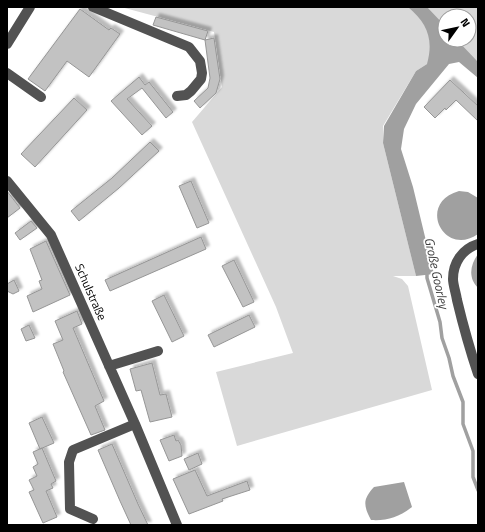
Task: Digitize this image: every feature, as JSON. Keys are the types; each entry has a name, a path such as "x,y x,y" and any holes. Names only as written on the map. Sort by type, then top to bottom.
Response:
{"street":[{"path":"7,44 30,7"},
{"path":"93,7 189,47 196,54 200,62 202,73 201,79 186,95 177,96"},
{"path":"7,73 41,97"},
{"name":"Schulstraße","path":"7,181 51,235 135,424 177,525"},
{"path":"478,244 473,245 460,255 455,265 453,280 463,327 478,374"},
{"path":"109,366 158,351"},
{"path":"93,519 70,508 69,462 73,450 135,424"}],"shaded area":[{"path":"121,7 478,7 478,62 470,55 427,64 416,71 383,126 383,143 416,276 393,276 402,279 408,286 432,390 237,446 216,372 293,353 276,307 192,122 222,87 214,32"},
{"path":"408,7 427,7 437,18 437,48 465,48 478,62 478,78 459,62 449,64 416,104 404,129 401,149 413,187 434,274 416,276 383,143 384,126 416,71 427,64 430,47 429,39 424,25 415,13"},
{"path":"459,191 468,192 478,198 478,234 466,240 455,239 446,234 440,226 437,216 439,206 446,197"},
{"path":"478,254 478,288 471,276 471,271 475,258"},
{"path":"404,482 412,507 393,518 371,520 365,502 374,487"}],"building":[{"path":"80,9 109,30 111,28 120,34 89,77 67,61 45,91 28,79"},
{"path":"156,17 208,31 205,40 153,25"},
{"path":"214,38 220,79 216,93 200,108 194,101 208,88 210,78 205,40"},
{"path":"139,77 145,85 149,82 173,112 166,118 142,88 127,99 152,126 142,135 111,101"},
{"path":"450,80 478,106 478,121 456,100 435,118 424,107"},
{"path":"74,98 87,110 35,167 21,154"},
{"path":"150,142 159,151 119,188 79,221 71,211 112,178"},
{"path":"191,181 209,223 197,228 179,186"},
{"path":"7,191 20,208 7,218"},
{"path":"31,221 37,228 20,240 15,233"},
{"path":"201,237 206,249 110,291 105,280"},
{"path":"46,241 70,295 33,312 27,296 42,289 39,281 42,280 30,249"},
{"path":"234,260 254,302 243,307 222,266"},
{"path":"14,280 19,291 13,294 7,291 7,284"},
{"path":"164,295 184,336 172,342 152,301"},
{"path":"77,311 82,324 73,328 104,401 95,406 105,430 91,435 63,372 64,371 53,344 63,340 55,321"},
{"path":"249,315 255,327 214,347 208,335"},
{"path":"29,325 35,338 26,341 21,329"},
{"path":"152,363 160,395 166,394 172,417 150,422 141,390 136,391 130,369"},
{"path":"42,417 54,443 40,449 29,423"},
{"path":"174,435 176,441 178,440 181,445 182,456 169,461 160,440"},
{"path":"112,444 148,525 131,525 120,501 98,450"},
{"path":"42,448 56,481 51,484 53,488 46,491 57,517 43,523 29,492 34,490 29,480 37,476 33,467 38,464 33,452"},
{"path":"198,453 202,464 189,470 184,459"},
{"path":"195,470 207,496 247,481 250,490 222,499 223,501 189,514 173,479"}],"waterway":[{"name":"Große Goorley","path":"427,271 427,278 440,322 442,338 453,376 463,402 463,424 473,451 473,477 478,490"}]}
